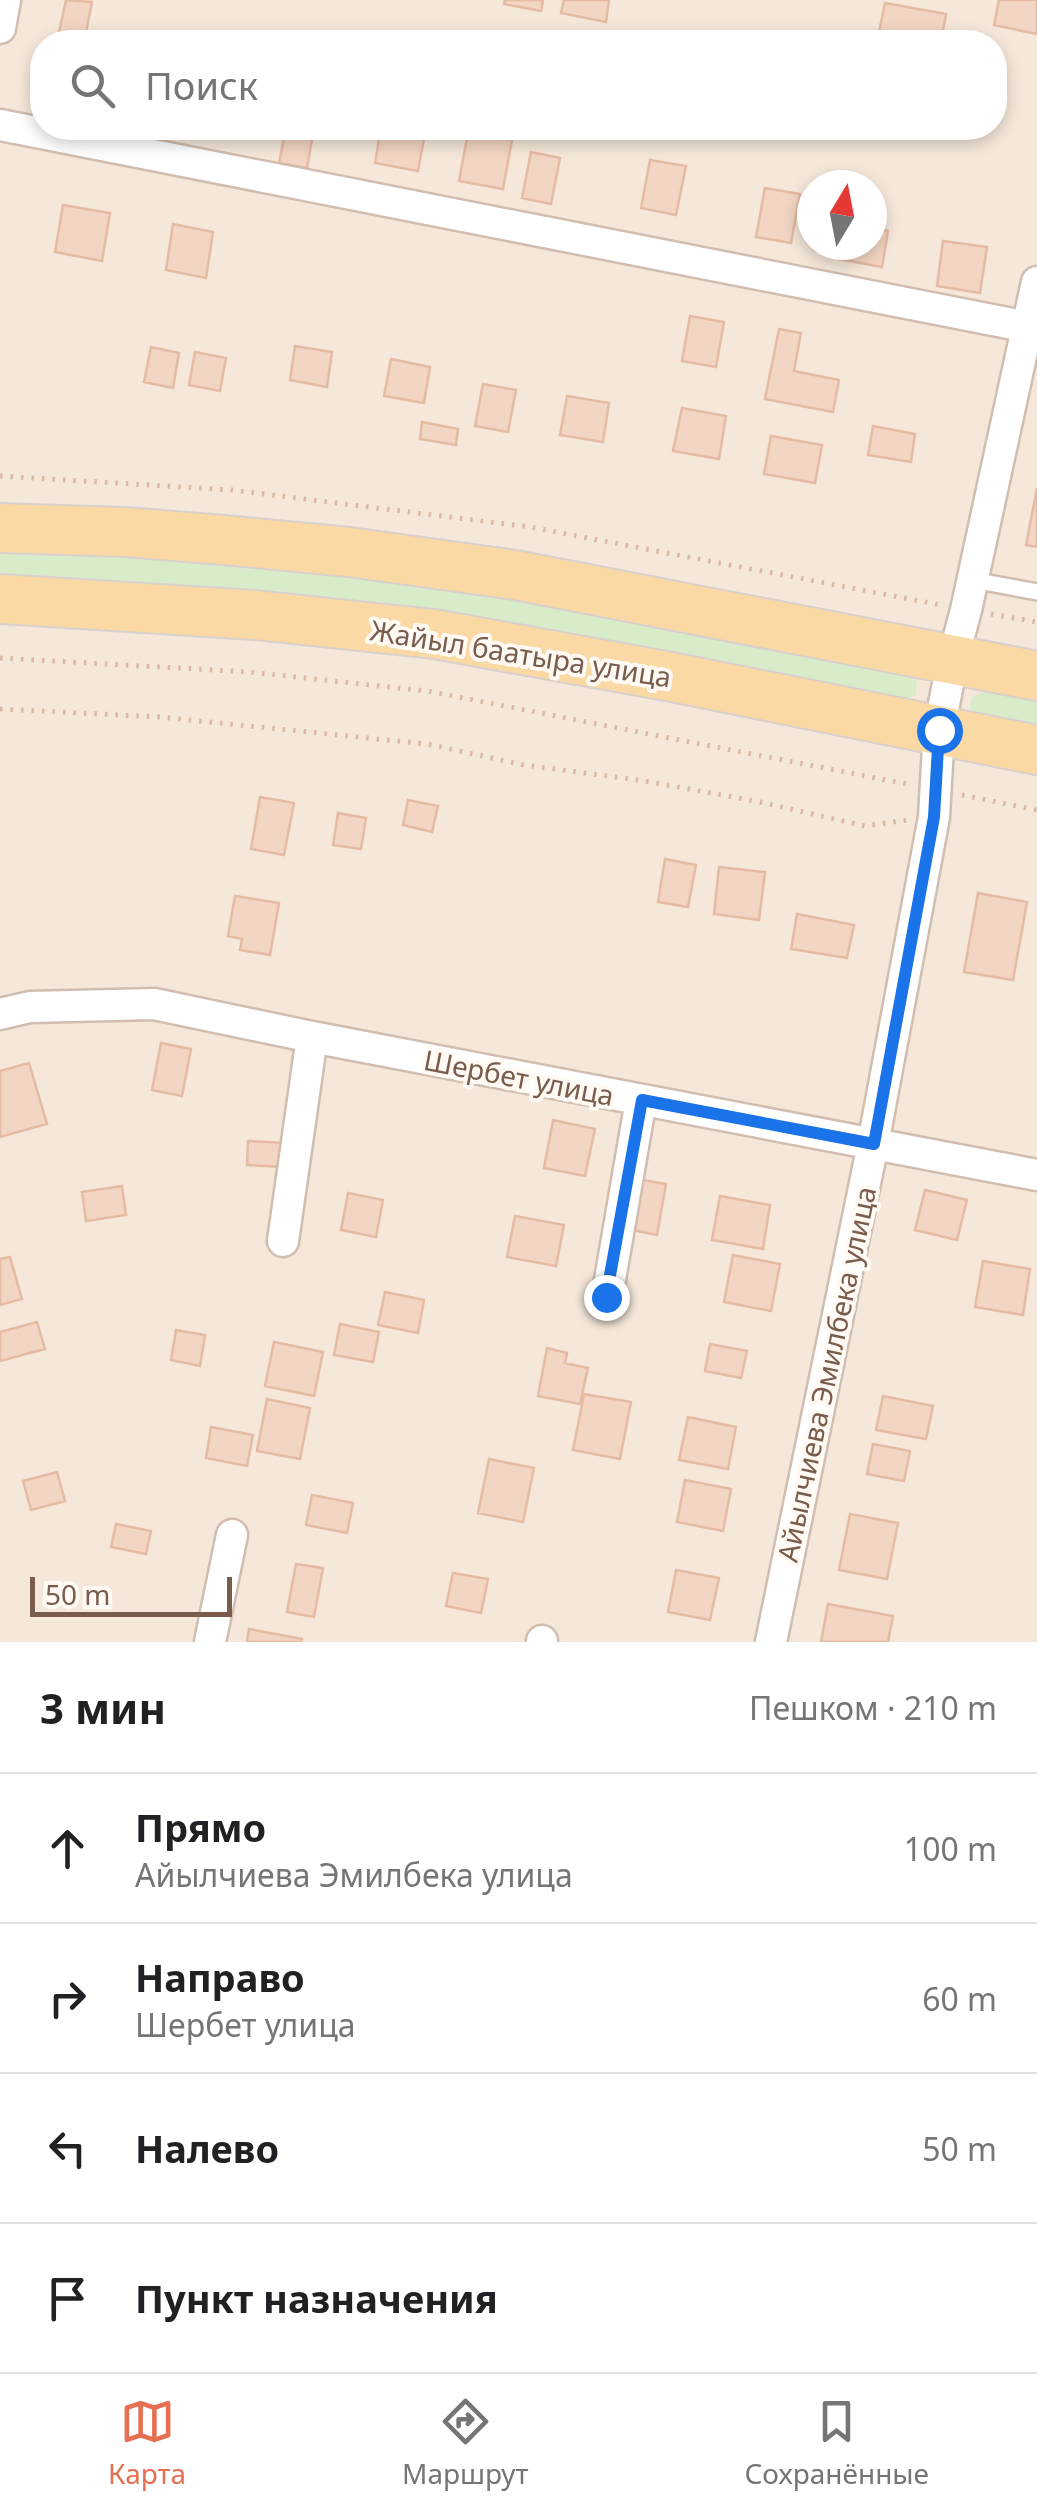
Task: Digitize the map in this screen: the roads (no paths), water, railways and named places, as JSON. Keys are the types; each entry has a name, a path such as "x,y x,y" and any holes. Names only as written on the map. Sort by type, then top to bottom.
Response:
{"main road":[{"path":"0,528 125,532 349,552 516,575 1037,676"},
{"name":"Жайыл баатыра улица","path":"0,600 254,614 434,634 1037,750"}],"street":[{"path":"0,28 5,0"},
{"path":"0,125 30,131"},
{"path":"76,140 1028,328"},
{"name":"Айылчиева Эмилбека улица","path":"771,1642 874,1144 935,804 939,730 1037,282"},
{"name":"Шербет улица","path":"0,1014 30,1007 154,1004 1037,1174"},
{"path":"283,1240 312,1037"},
{"path":"606,1297 642,1100"},
{"path":"210,1642 232,1535"}],"lane":[{"path":"970,595 1037,592"}]}
